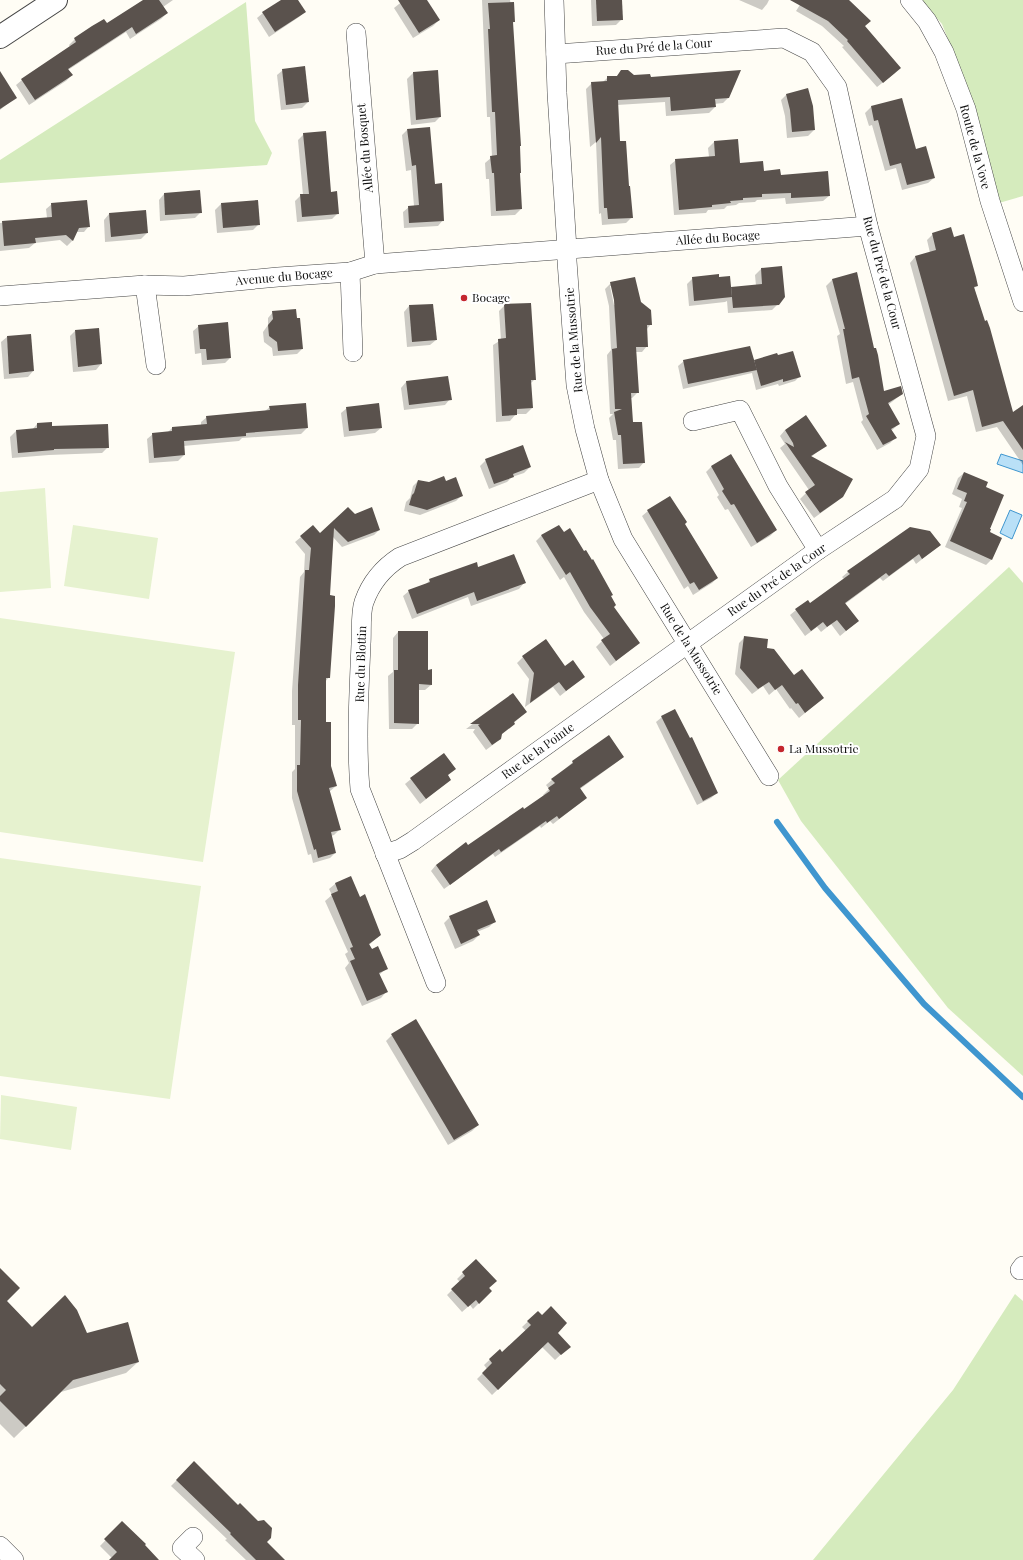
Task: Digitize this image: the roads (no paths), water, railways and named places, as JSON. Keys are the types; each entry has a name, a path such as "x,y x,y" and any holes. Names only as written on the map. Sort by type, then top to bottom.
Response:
{"street":[{"path":"0,37 55,0"},
{"name":"Rue de la Mussotrie","path":"554,0 567,261 576,385 585,429 599,480 623,539 769,776"},
{"name":"Route de la Vove","path":"910,0 927,21 944,52 966,109 990,201 1023,302"},
{"name":"Allée du Bosquet","path":"356,33 375,264"},
{"name":"Rue du Pré de la Cour","path":"556,54 784,38 812,52 837,87 868,226 926,436 919,469 895,499 818,550 687,644"},
{"name":"Allée du Bocage","path":"567,249 868,226"},
{"name":"Avenue du Bocage","path":"0,296 144,285 184,286 350,272 375,264 567,249"},
{"path":"350,272 353,352"},
{"path":"144,285 156,365"},
{"path":"693,421 740,410 778,486 818,550"},
{"name":"Rue du Blottin","path":"436,983 360,788 358,764 359,686 363,603 372,583 388,565 400,558 599,480"},
{"name":"Rue de la Pointe","path":"385,854 400,849 413,841 687,644"},
{"path":"193,1537 182,1548 195,1560"},
{"path":"0,1546 14,1560"}],"water":[{"path":"1001,454 1023,461 1023,473 997,464"},
{"path":"1010,510 1022,515 1012,539 1000,533"}],"waterway":[{"path":"777,822 825,888 924,1004 1023,1097"}],"place":[{"name":"Bocage","path":"464,298"},
{"name":"La Mussotrie","path":"781,749"}]}
